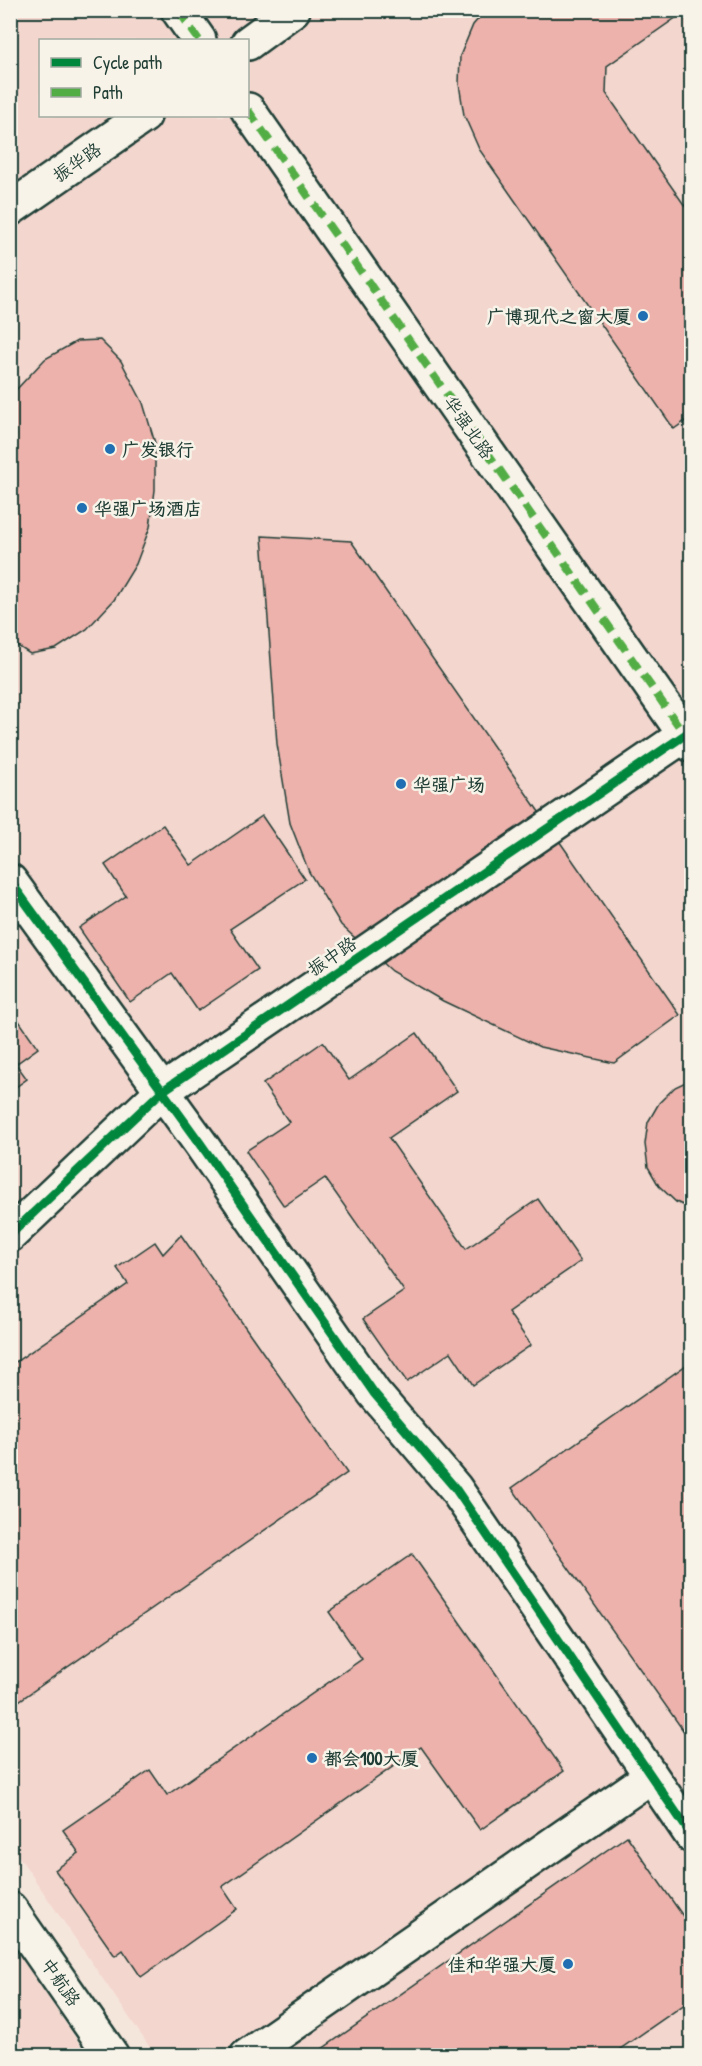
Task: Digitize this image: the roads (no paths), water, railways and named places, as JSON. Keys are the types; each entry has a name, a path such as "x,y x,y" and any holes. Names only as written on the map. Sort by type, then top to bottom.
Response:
{"street":[{"path":"178,10 198,39"},
{"path":"249,42 293,10"},
{"name":"华强北路","path":"249,111 689,736"},
{"name":"振华路","path":"10,209 143,117"},
{"name":"振中路","path":"10,1234 161,1092 689,736"},
{"path":"10,881 374,1393 455,1488 692,1836"},
{"path":"247,2055 650,1777"},
{"name":"中航路","path":"10,1909 112,2055"}],"place":[{"name":"广博现代之窗大厦","path":"643,316"},
{"name":"广发银行","path":"110,449"},
{"name":"华强广场酒店","path":"82,508"},
{"name":"华强广场","path":"401,784"},
{"name":"都会100大厦","path":"312,1758"},
{"name":"佳和华强大厦","path":"568,1964"}]}
